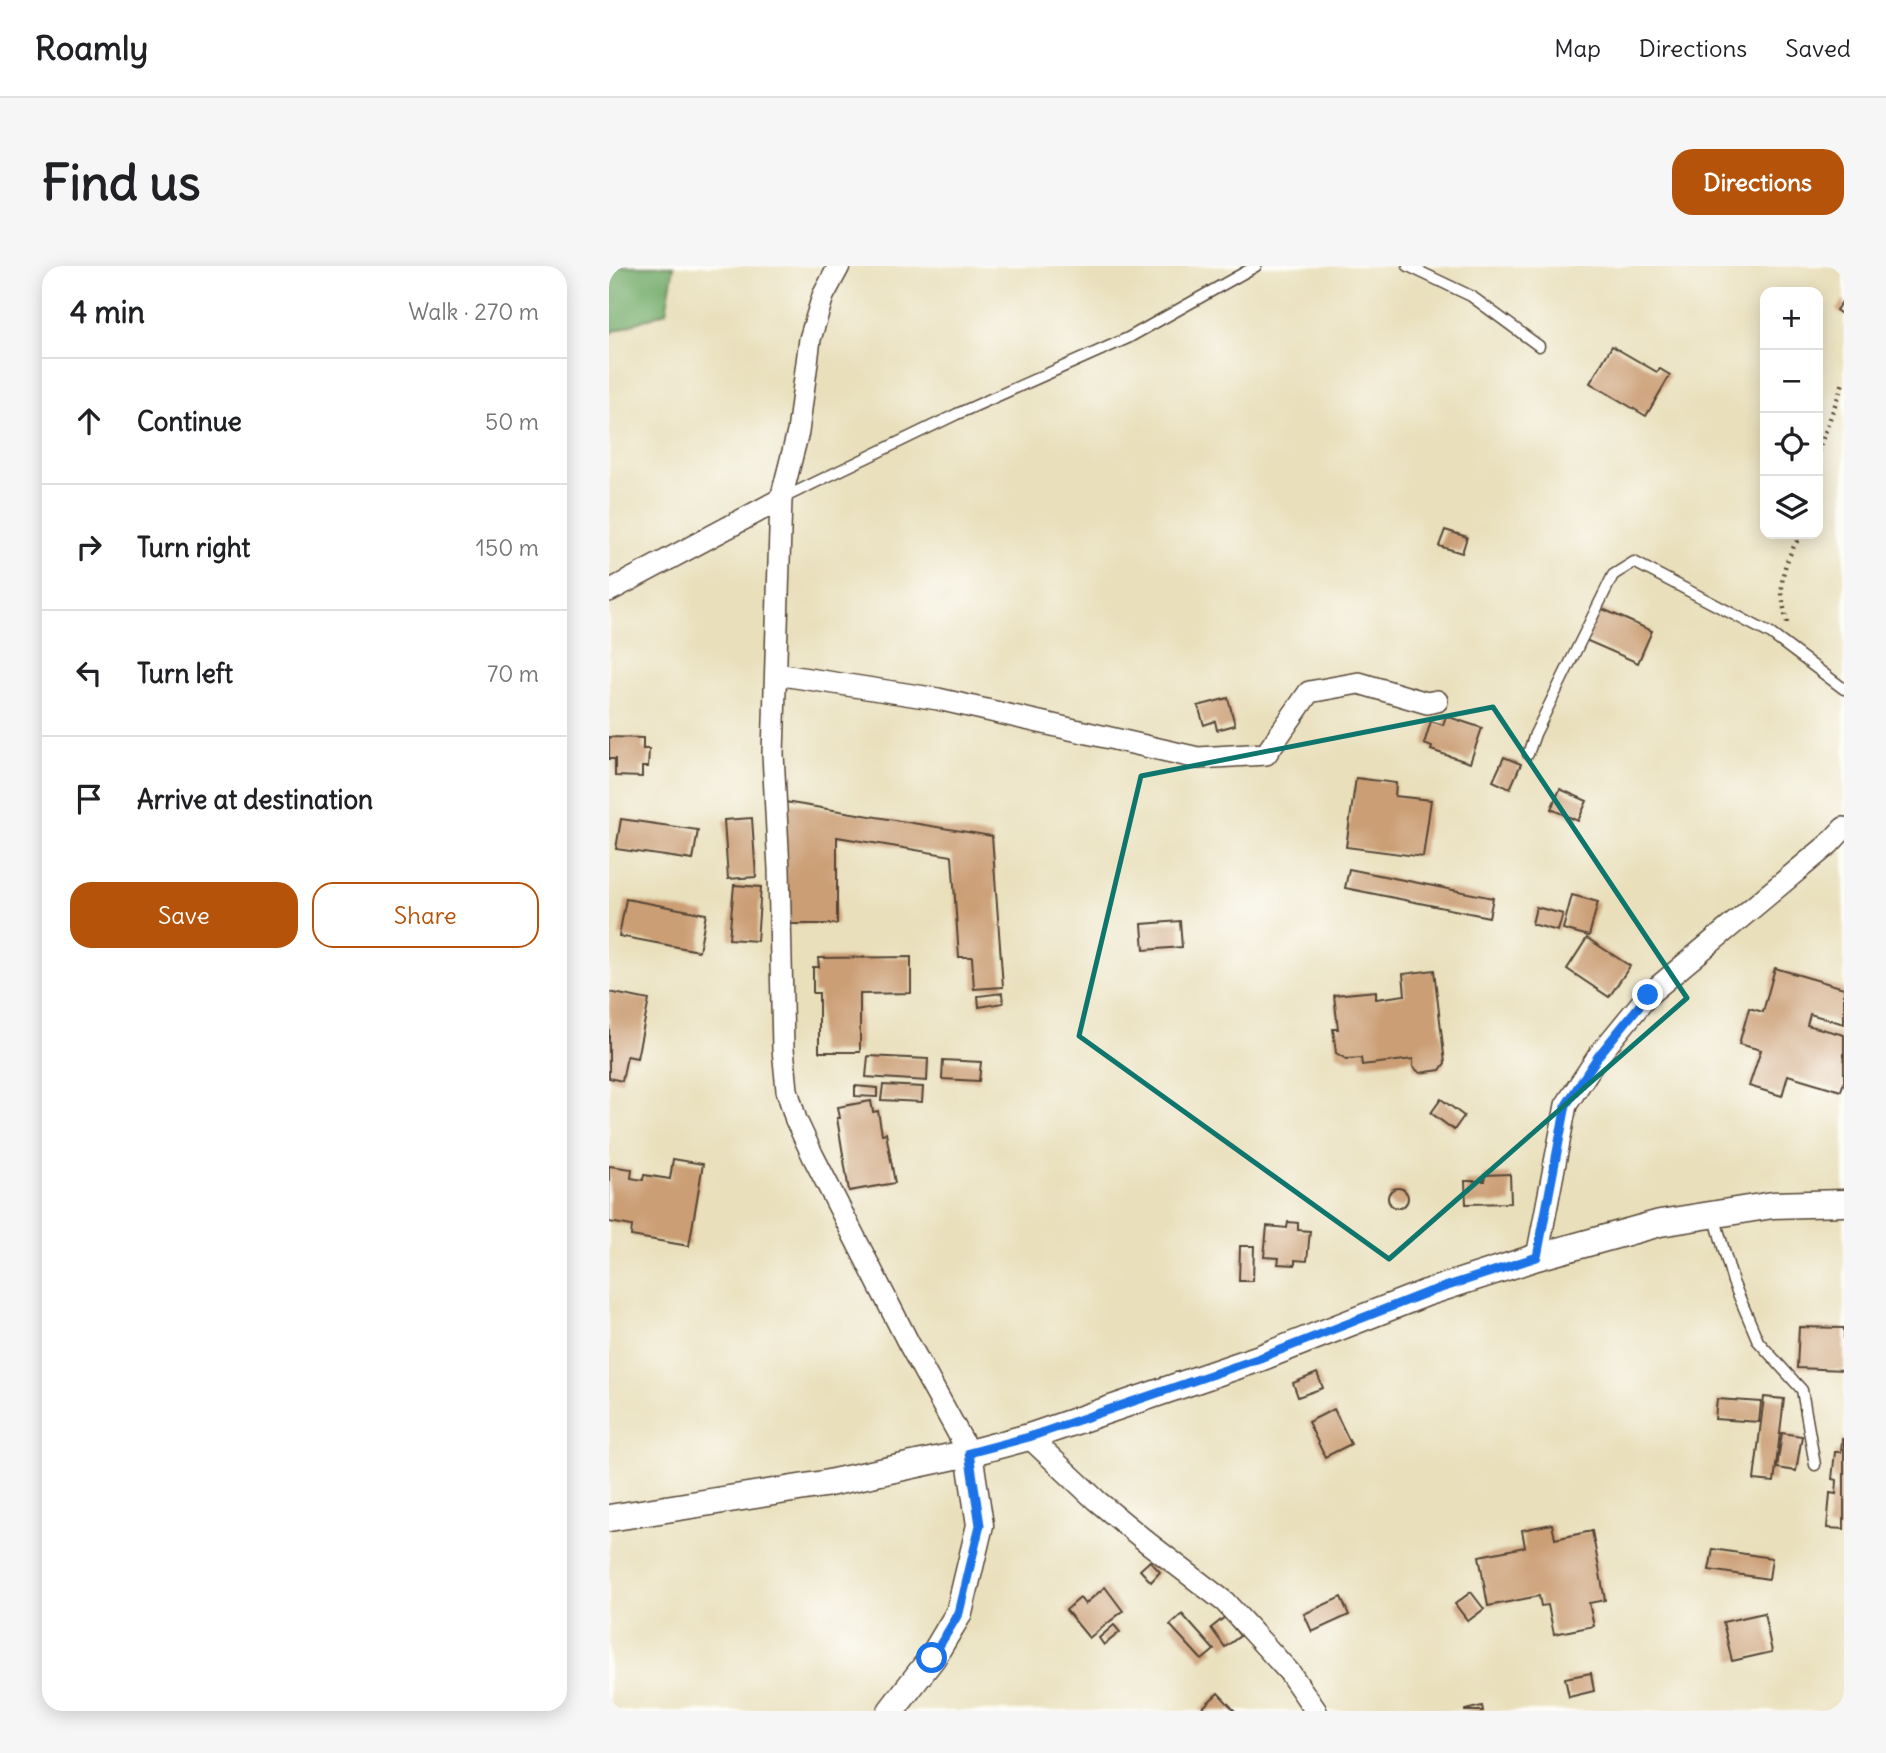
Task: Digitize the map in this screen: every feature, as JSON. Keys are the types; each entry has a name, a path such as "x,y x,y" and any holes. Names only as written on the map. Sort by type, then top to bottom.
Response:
{"street":[{"path":"839,266 823,296 810,339 798,432 781,499 773,754 779,869 783,1049 787,1090 796,1120 813,1156 908,1342 969,1453 980,1525 959,1613 932,1658 891,1711"},
{"path":"609,591 781,499"},
{"path":"776,674 938,699 1198,758 1266,754 1309,692 1359,683 1427,702 1437,701"},
{"path":"1537,1257 1566,1105 1599,1055 1648,995 1829,845 1844,828"},
{"path":"609,1518 824,1484 969,1453 1029,1437 1260,1358 1426,1293 1537,1257 1660,1223 1773,1205 1844,1203"},
{"path":"1029,1437 1096,1500 1225,1602 1290,1673 1316,1711"}],"lane":[{"path":"781,499 957,414 1128,338 1256,266"},
{"path":"1408,266 1471,296 1539,346"},
{"path":"1528,754 1535,734 1613,575 1634,562 1771,634 1844,690"},
{"path":"1714,1213 1733,1282 1758,1341 1802,1390 1815,1465"}],"path":[{"path":"1823,438 1844,380"},
{"path":"1796,539 1784,564 1780,587 1787,622 1802,658"}],"highlighted area":[{"path":"1493,707 1687,998 1389,1259 1079,1036 1141,776"}],"green space":[{"path":"609,266 674,266 666,312 609,333"}],"building":[{"path":"1844,299 1844,316 1836,310"},
{"path":"1612,346 1657,372 1660,369 1670,375 1646,416 1590,383"},
{"path":"1445,530 1467,537 1462,553 1439,546"},
{"path":"1596,606 1652,631 1638,663 1581,638"},
{"path":"1228,698 1235,725 1217,730 1215,721 1204,725 1198,706"},
{"path":"1446,716 1482,728 1470,763 1431,750 1432,747 1424,744 1431,721 1443,725"},
{"path":"609,737 643,738 643,749 649,749 648,767 642,767 642,777 615,776 615,759 609,759"},
{"path":"1504,757 1521,764 1510,789 1493,781"},
{"path":"1356,778 1396,783 1395,796 1431,800 1423,857 1346,847"},
{"path":"1560,789 1587,801 1578,821 1551,809"},
{"path":"785,802 992,836 1003,987 974,989 972,957 959,957 952,856 837,837 837,924 786,924"},
{"path":"752,818 756,877 728,879 724,820"},
{"path":"621,819 698,830 693,860 616,849"},
{"path":"1349,869 1493,898 1489,917 1345,888"},
{"path":"734,885 761,887 757,941 729,939"},
{"path":"1572,895 1598,902 1589,936 1563,929"},
{"path":"626,899 706,914 699,951 619,936"},
{"path":"1536,907 1563,914 1558,931 1532,924"},
{"path":"1180,921 1182,947 1144,950 1142,924"},
{"path":"1587,938 1630,966 1609,997 1567,969"},
{"path":"911,957 911,993 860,994 860,1052 819,1052 819,993 813,993 813,967 819,967 818,958"},
{"path":"1775,968 1844,988 1844,1024 1810,1014 1807,1025 1844,1035 1844,1081 1841,1091 1788,1075 1782,1096 1749,1086 1761,1050 1739,1044 1749,1008 1763,1012"},
{"path":"1434,970 1445,1063 1440,1070 1420,1073 1413,1067 1413,1059 1362,1065 1361,1058 1346,1059 1336,1053 1333,1029 1338,1029 1334,995 1376,991 1376,999 1405,995 1403,974"},
{"path":"609,992 649,1000 637,1058 627,1056 622,1081 609,1078"},
{"path":"1002,993 1003,1003 979,1007 978,996"},
{"path":"868,1056 928,1059 927,1081 866,1077"},
{"path":"943,1060 981,1062 979,1081 942,1079"},
{"path":"883,1085 923,1087 922,1102 881,1100"},
{"path":"855,1086 877,1088 877,1097 855,1096"},
{"path":"1441,1099 1464,1116 1454,1130 1431,1113"},
{"path":"871,1101 873,1112 878,1111 882,1134 886,1133 895,1183 849,1191 837,1118 840,1118 838,1107"},
{"path":"673,1159 703,1164 689,1246 631,1236 632,1226 609,1222 609,1166 632,1169 631,1178 643,1180 644,1175 670,1179"},
{"path":"1510,1174 1511,1203 1466,1204 1465,1181 1485,1181 1484,1175"},
{"path":"1398,1188 1405,1191 1408,1198 1405,1205 1398,1208 1391,1205 1388,1198 1391,1191"},
{"path":"1288,1222 1298,1223 1298,1230 1310,1231 1307,1261 1295,1260 1295,1265 1278,1264 1279,1258 1264,1257 1267,1226 1287,1228"},
{"path":"1240,1246 1254,1246 1253,1281 1239,1281"},
{"path":"1799,1327 1844,1328 1844,1370 1797,1368"},
{"path":"1317,1373 1323,1388 1298,1397 1293,1383"},
{"path":"1764,1397 1784,1399 1774,1482 1754,1480"},
{"path":"1717,1399 1761,1402 1759,1422 1715,1419"},
{"path":"1334,1409 1351,1444 1325,1457 1308,1422"},
{"path":"1782,1433 1802,1436 1796,1471 1777,1468"},
{"path":"1842,1439 1844,1529 1827,1528 1830,1493 1836,1494 1837,1480 1832,1479 1835,1452 1841,1452"},
{"path":"1552,1524 1555,1539 1592,1531 1605,1600 1589,1603 1594,1626 1554,1634 1548,1605 1541,1606 1539,1596 1488,1606 1479,1556 1525,1547 1522,1530"},
{"path":"1713,1549 1772,1558 1769,1579 1709,1570"},
{"path":"1150,1561 1160,1572 1151,1582 1140,1570"},
{"path":"1105,1587 1123,1611 1089,1638 1066,1610 1080,1598 1085,1604"},
{"path":"1471,1592 1484,1609 1468,1621 1455,1604"},
{"path":"1341,1597 1349,1615 1312,1632 1304,1614"},
{"path":"1764,1613 1772,1652 1732,1661 1723,1622"},
{"path":"1182,1614 1214,1650 1202,1660 1170,1625"},
{"path":"1225,1617 1240,1636 1225,1647 1211,1628"},
{"path":"1114,1625 1120,1632 1104,1645 1099,1638"},
{"path":"1591,1673 1594,1691 1569,1697 1565,1678"},
{"path":"1218,1693 1235,1711 1199,1711"},
{"path":"1482,1706 1483,1711 1465,1711 1465,1710"}],"route":[{"path":"932,1658 959,1613 980,1525 969,1453 1029,1437 1260,1358 1426,1293 1537,1257 1566,1105 1599,1055 1648,995"}]}
